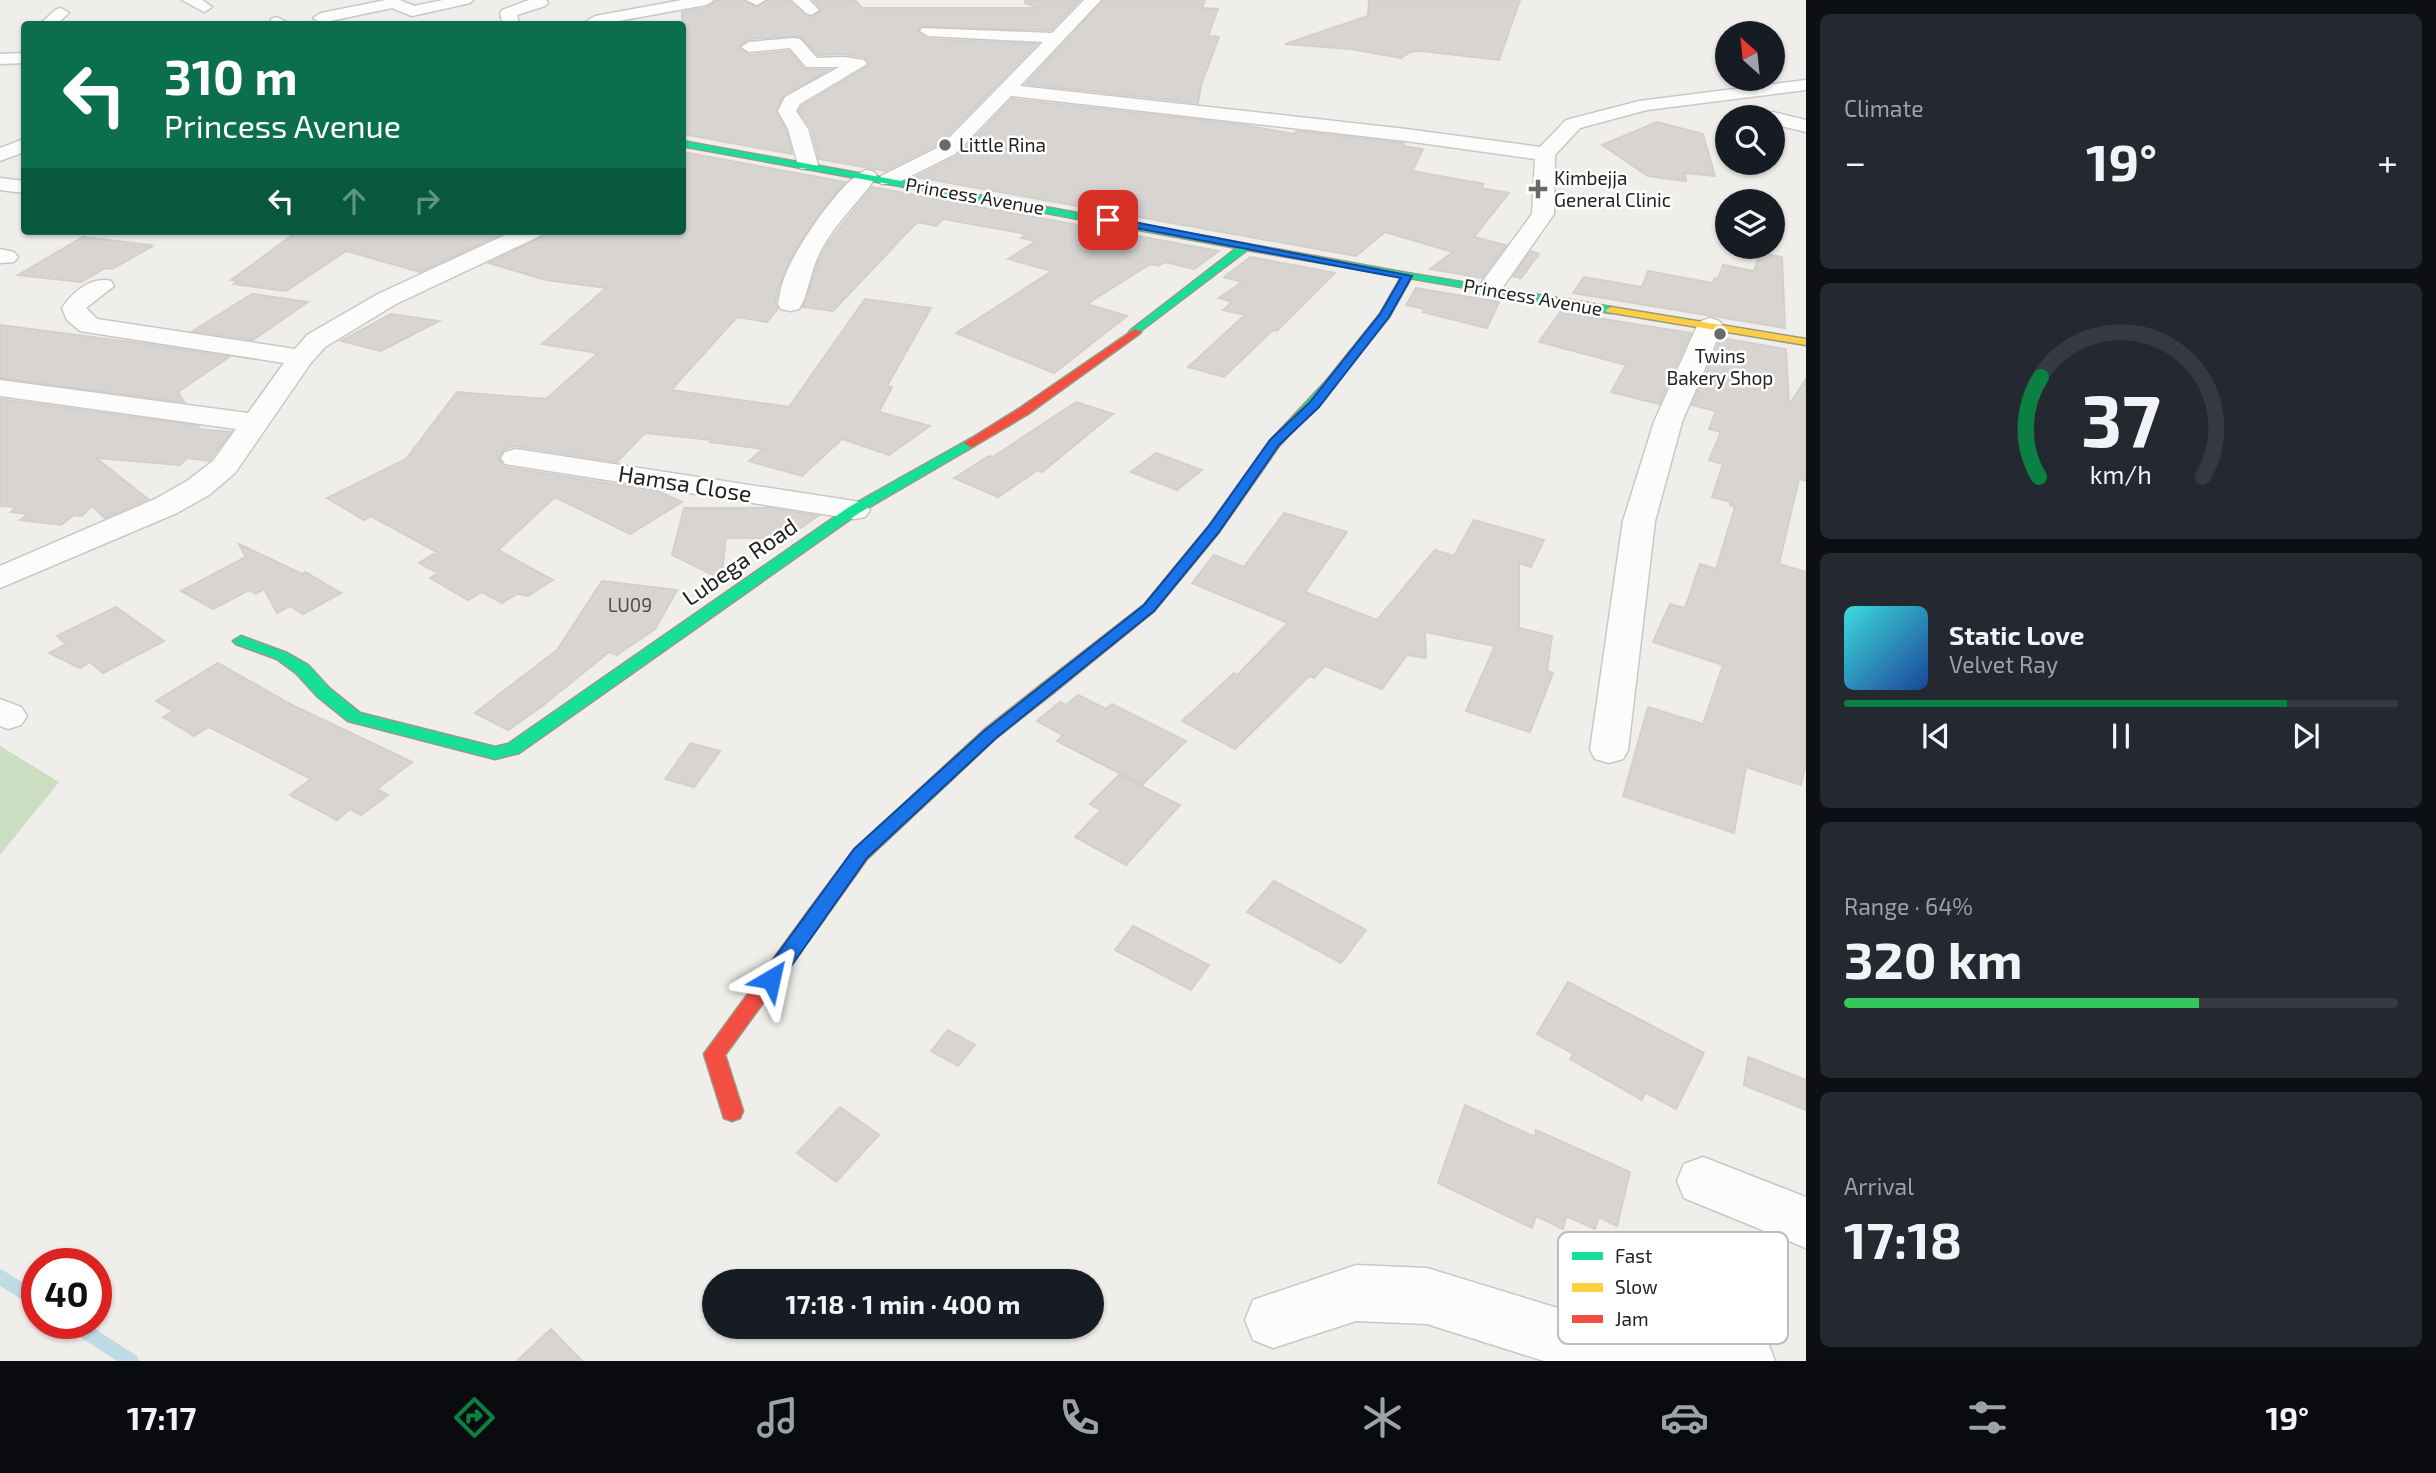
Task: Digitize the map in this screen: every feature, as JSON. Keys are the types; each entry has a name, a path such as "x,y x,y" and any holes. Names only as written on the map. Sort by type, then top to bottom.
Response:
{"street":[{"path":"321,18 394,3 412,10 465,0"},
{"path":"510,21 508,13 540,3 537,0"},
{"path":"595,21 706,0"},
{"path":"790,304 793,284 832,213 878,178 948,150 1093,0"},
{"path":"52,21 61,13"},
{"path":"928,31 1055,38"},
{"path":"749,47 794,43 812,63 858,64 792,101 787,111 797,128 808,165"},
{"path":"0,59 21,58"},
{"path":"1489,289 1543,214 1545,154 1573,124 1646,104 1698,100 1806,85"},
{"path":"1007,90 1406,135 1545,154"},
{"path":"1698,100 1719,105"},
{"path":"1785,121 1806,127"},
{"path":"0,134 21,133"},
{"name":"Princess Avenue","path":"686,144 1407,276 1806,342"},
{"path":"0,155 21,146"},
{"path":"0,184 21,187"},
{"path":"0,578 166,506 198,488 224,467 316,341 387,299 523,235"},
{"name":"Lubega Road","path":"241,641 282,656 302,669 323,692 354,717 495,752 513,749 854,510 911,474 1020,413 1069,380 1245,246"},
{"path":"732,1111 714,1054 861,853 990,734 1149,608 1214,529 1275,443 1314,404 1385,315 1407,276"},
{"path":"102,286 74,308 76,316 89,326 301,358"},
{"path":"1609,750 1639,521 1668,422 1710,326"},
{"path":"0,388 257,423"},
{"name":"Hamsa Close","path":"516,458 854,510"},
{"path":"1703,1181 1806,1223"},
{"path":"1273,1320 1356,1293 1427,1296 1558,1337"},
{"path":"1580,1344 1628,1355 1677,1349 1721,1350 1746,1361"}],"green space":[{"path":"0,746 59,782 0,855"}],"building":[{"path":"716,0 744,0 756,7 767,0 789,0 810,17 822,10 813,0 855,0 862,8 1039,8 1025,3 1025,0 1080,0 1051,30 920,27 917,32 928,39 1037,44 939,144 885,171 819,159 811,128 799,111 802,106 870,65 864,57 844,54 818,55 800,36 749,39 739,46 749,55 789,51 804,69 829,70 784,95 776,110 786,130 792,154 686,135 686,21 682,21 682,12 706,8"},
{"path":"1104,0 1205,0 1202,8 1218,9 1208,36 1219,37 1201,85 1198,103 1026,84"},
{"path":"1369,0 1520,0 1499,60 1421,51 1410,52 1401,58 1350,49 1285,44 1368,16"},
{"path":"1012,99 1244,125 1294,134 1296,131 1404,143 1403,146 1423,149 1412,171 1484,184 1481,188 1509,193 1474,237 1506,245 1482,278 1430,269 1453,252 1385,232 1356,256 916,177 957,156"},
{"path":"1657,122 1703,134 1715,176 1685,173 1686,181 1648,176 1602,145"},
{"path":"686,153 845,182 821,211 792,255 778,289 775,304 778,309 767,322 737,317 671,390 789,407 865,299 931,308 887,386 892,387 879,412 930,426 889,455 842,439 802,476 749,461 763,449 645,433 617,462 516,446 504,449 499,459 505,467 657,491 682,502 630,534 555,497 498,550 553,580 528,596 517,594 502,603 482,592 468,600 430,578 438,573 419,563 437,552 371,516 364,520 327,498 406,459 457,392 546,399 598,353 542,344 606,288 546,280 489,263 543,235 686,235"},
{"path":"872,187 1219,251 1194,269 1165,262 1158,266 1150,264 1087,304 1127,316 1054,373 956,333 1052,271 1008,259 1036,241 1021,238 1026,234 943,219 936,226 917,222 833,311 803,307 819,260 828,243"},
{"path":"293,235 499,235 420,272 346,251 286,291 234,284 238,281 231,280"},
{"path":"83,237 151,247 112,269 105,268 81,282 18,275"},
{"path":"1531,251 1539,254 1521,278 1513,276"},
{"path":"1250,257 1335,273 1277,331 1273,330 1224,377 1188,367 1245,315 1223,310 1232,302 1219,298 1242,282 1224,277"},
{"path":"1758,259 1782,259 1785,328 1573,293 1584,277 1642,287 1648,271 1712,283 1715,278 1718,279 1723,265 1754,271"},
{"path":"1416,288 1499,302 1487,328 1406,305"},
{"path":"252,294 308,302 253,340 193,331"},
{"path":"1560,312 1691,333 1659,404 1611,392 1626,365 1539,342"},
{"path":"391,314 439,321 381,351 341,341"},
{"path":"0,325 229,357 178,392 184,402 0,378"},
{"path":"1721,338 1786,349 1789,405 1806,379 1806,481 1799,479 1779,564 1806,572 1806,763 1801,785 1746,767 1734,833 1623,796 1648,707 1703,724 1723,665 1653,642 1670,604 1685,608 1700,564 1716,569 1735,507 1730,505 1731,502 1712,497 1723,464 1709,460 1721,432 1709,429 1716,411 1692,405"},
{"path":"0,399 231,432 209,461 187,458 180,465 96,458 148,499 105,518 92,506 82,516 74,515 61,525 20,520 28,514 11,512 16,507 0,506"},
{"path":"1076,402 1113,414 1042,472 1038,470 998,497 954,478 989,456 993,457"},
{"path":"1156,453 1202,470 1177,490 1131,472"},
{"path":"684,508 770,508 818,516 786,538 726,538 721,579 672,555"},
{"path":"1284,513 1347,532 1305,592 1377,620 1435,550 1454,556 1474,520 1544,540 1531,567 1519,563 1519,628 1552,636 1547,671 1553,673 1530,732 1466,711 1495,646 1425,632 1426,658 1407,655 1382,689 1325,666 1314,678 1309,676 1235,749 1182,721 1234,673 1237,675 1288,623 1192,583 1214,555 1244,567"},
{"path":"239,544 302,574 305,572 341,593 303,614 290,606 277,613 264,589 256,594 249,590 213,609 181,591 246,557"},
{"path":"602,581 677,590 655,629 617,655 609,652 508,730 475,713 557,650"},
{"path":"116,607 164,641 103,673 90,662 80,668 49,653 66,644 57,636"},
{"path":"218,663 290,704 412,762 377,789 388,795 361,815 350,809 337,820 290,795 311,779 209,727 194,736 163,717 173,711 156,701"},
{"path":"1078,695 1106,709 1112,704 1186,741 1142,785 1057,741 1063,735 1037,721 1060,702 1066,705"},
{"path":"691,743 720,751 694,787 665,779"},
{"path":"1119,775 1180,805 1126,865 1075,837 1101,810 1090,804"},
{"path":"1274,881 1366,930 1341,963 1247,912"},
{"path":"1133,926 1209,965 1191,990 1115,950"},
{"path":"1568,982 1704,1053 1676,1109 1645,1092 1642,1100 1570,1059 1574,1054 1537,1034"},
{"path":"948,1030 975,1045 958,1066 931,1051"},
{"path":"1748,1057 1806,1080 1806,1110 1744,1085"},
{"path":"1465,1105 1535,1137 1536,1130 1630,1172 1617,1226 1599,1217 1595,1229 1566,1216 1563,1229 1536,1216 1532,1228 1438,1183"},
{"path":"840,1107 879,1135 836,1182 797,1153"},
{"path":"551,1329 582,1361 517,1361"}],"waterway":[{"path":"0,1277 21,1290"},
{"path":"97,1339 131,1361"}],"traffic: fast":[{"path":"686,144 1407,276 1611,310"},
{"path":"1135,332 1245,246"},
{"path":"1047,689 1149,608 1214,529 1275,443 1331,382"},
{"path":"241,641 282,656 302,669 323,692 354,717 495,753 513,749 854,510 970,443"}],"traffic: slow":[{"path":"1331,382 1385,315 1407,276"},
{"path":"1611,310 1806,342"},
{"path":"817,914 861,854 990,734 1047,689"}],"traffic: jam":[{"path":"970,443 1024,411 1135,332"},
{"path":"732,1111 714,1054 817,914"}],"place":[{"name":"Little Rina","path":"945,145"},
{"name":"Kimbejja General Clinic","path":"1538,189"},
{"name":"Twins Bakery Shop","path":"1720,334"}],"route":[{"path":"771,979 861,853 990,734 1149,608 1214,529 1275,443 1314,404 1385,315 1407,276 1108,220"}]}
